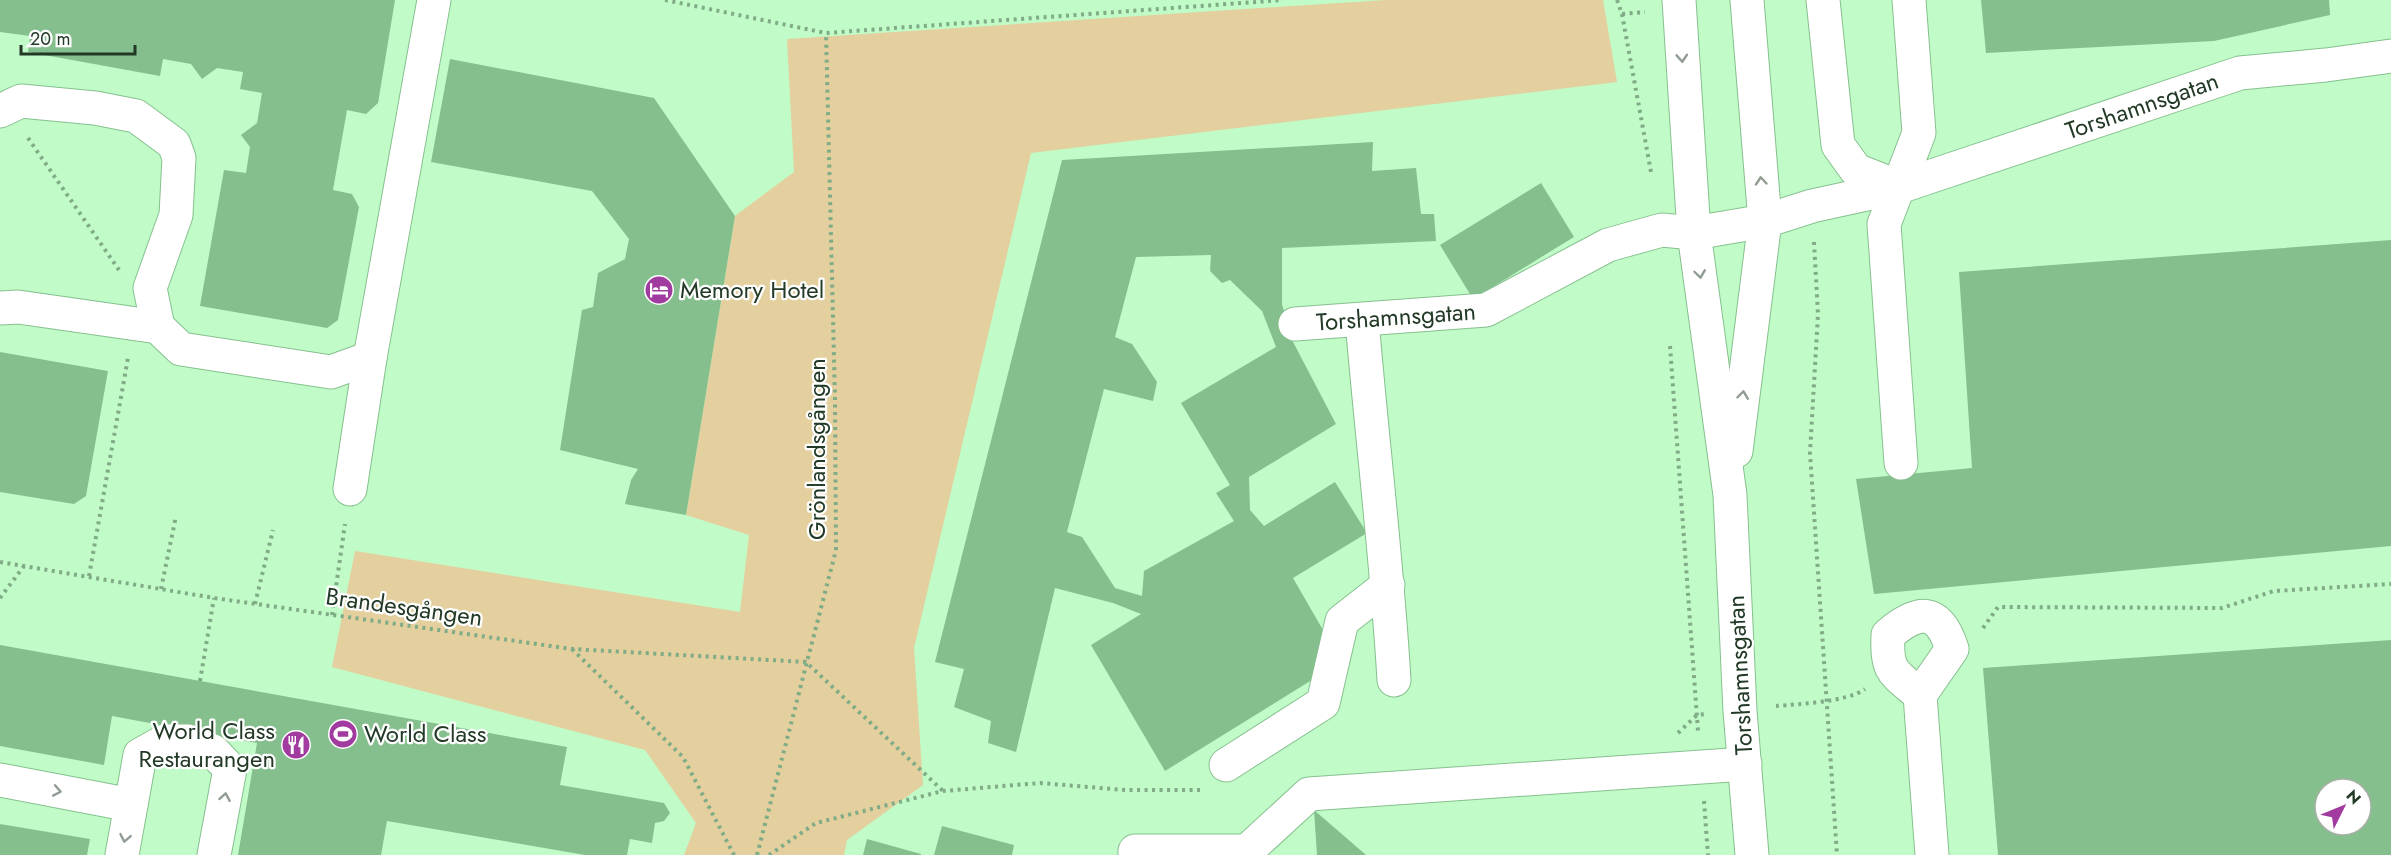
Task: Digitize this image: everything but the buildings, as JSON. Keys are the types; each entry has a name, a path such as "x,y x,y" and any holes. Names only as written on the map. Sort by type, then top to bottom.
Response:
{"street":[{"path":"350,489 370,358 434,0"},
{"name":"Torshamnsgatan","path":"1679,0 1694,233 1730,495 1740,711 1752,855"},
{"name":"Torshamnsgatan","path":"1730,495 1765,221 1747,0"},
{"path":"1823,0 1838,145 1856,170 1899,187"},
{"path":"1901,463 1884,224 1918,133 1909,0"},
{"name":"Torshamnsgatan","path":"1295,324 1486,310 1608,244 1662,230 1694,233 1765,221 1812,206 1899,187 2240,73 2391,56"},
{"path":"4,109 21,102 95,108 136,116 174,144 179,158 176,214 150,288 158,327 181,349 331,372 370,358"},
{"path":"0,309 18,307 158,327"},
{"path":"1362,320 1388,585 1394,680"},
{"path":"1226,765 1323,703 1342,621 1388,585"},
{"path":"1920,694 1932,855"},
{"path":"122,855 140,755 165,741 188,741 213,751 230,769 214,855"},
{"path":"1135,855 1135,851 1246,853 1308,794 1745,764"},
{"path":"0,780 131,805"}],"path":[{"path":"665,0 826,33 1282,0"},
{"path":"1622,14 1651,173"},
{"name":"Grönlandsgången","path":"757,855 836,550 836,399 826,33"},
{"path":"4,109 125,279"},
{"path":"1812,206 1818,314 1810,453 1837,855"},
{"path":"89,576 129,356 158,327"},
{"path":"1670,336 1708,855"},
{"path":"332,615 350,489"},
{"path":"161,589 176,516"},
{"path":"255,604 273,531"},
{"name":"Brandesgången","path":"0,562 214,598 572,650 806,662"},
{"path":"0,598 24,566"},
{"path":"1998,607 2222,609 2274,591 2391,584"},
{"path":"200,681 214,598"},
{"path":"572,650 683,757 734,855"},
{"path":"806,662 943,791"},
{"path":"769,855 816,823 943,791 1041,783"}],"shaded area":[{"path":"1385,0 1603,0 1617,82 1031,153 914,648 923,785 847,840 844,855 684,855 696,823 645,750 332,667 355,551 740,612 749,535 686,515 735,216 794,172 787,39"}],"place":[{"name":"Memory Hotel","path":"659,290"},
{"name":"World Class","path":"343,734"},
{"name":"World Class Restaurangen","path":"296,745"}]}
